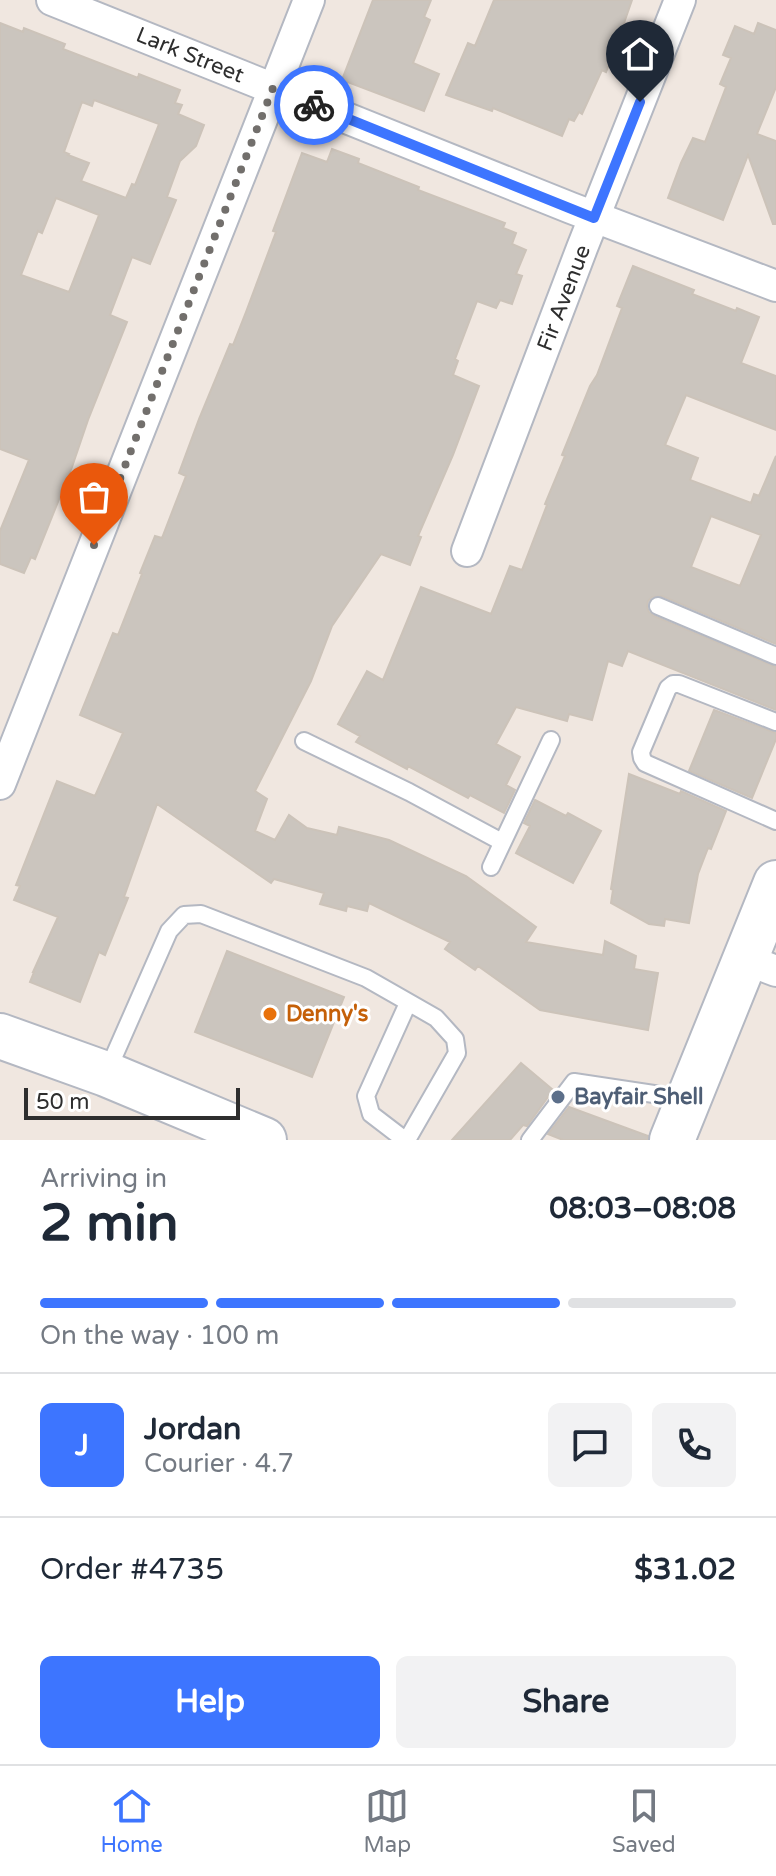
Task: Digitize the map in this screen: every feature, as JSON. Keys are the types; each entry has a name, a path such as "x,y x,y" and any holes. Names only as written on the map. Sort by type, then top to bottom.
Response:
{"main road":[{"path":"672,1140 688,1100 761,965 776,883"},
{"path":"0,1036 106,1074 264,1140"}],"street":[{"name":"Lark Street","path":"52,0 594,218 776,286"},
{"path":"0,784 309,0"},
{"name":"Fir Avenue","path":"467,551 680,0"}],"lane":[{"path":"658,606 776,656"},
{"path":"776,722 673,684 668,688 641,752 645,763 776,821"},
{"path":"491,867 551,740"},
{"path":"304,741 502,842"},
{"path":"106,1074 169,931 184,915 201,914 366,978 436,1018 455,1039 457,1053 406,1140 371,1114 366,1096 408,1003"},
{"path":"530,1140 574,1082 688,1100"}],"building":[{"path":"373,0 431,0 424,17 430,20 413,63 439,74 424,111 342,80"},
{"path":"494,0 632,0 624,23 630,25 621,47 616,46 606,72 602,70 582,114 579,112 574,121 569,119 562,136 493,108 492,111 446,95 468,43 475,46"},
{"path":"0,23 23,32 24,28 65,44 63,49 138,78 139,74 180,90 175,103 182,105 178,114 204,125 196,146 180,161 167,197 176,200 150,264 132,257 110,315 127,322 35,559 31,557 24,573 0,564 0,531 29,460 0,449","holes":["94,100 159,124 135,185 132,184 126,198 81,181 89,163 64,152 82,102 92,106","56,198 99,215 69,292 21,275 38,231 42,233"]},
{"path":"758,23 776,30 776,87 757,134 776,141 776,224 773,224 748,155 723,220 668,198 693,138 705,142 726,87 720,84 731,58 723,55 735,26 754,34"},
{"path":"332,149 359,159 358,163 419,187 418,190 505,223 503,228 516,233 512,244 526,250 516,274 522,276 512,304 500,300 496,308 477,301 455,359 458,361 453,375 479,386 418,536 421,537 410,565 381,554 332,626 311,681 255,791 267,799 255,831 275,840 289,815 307,828 337,835 339,827 389,840 466,876 536,927 526,942 603,955 605,941 636,956 634,969 658,973 648,1030 540,1010 478,966 475,970 445,949 450,942 369,903 367,911 347,906 346,911 320,904 324,893 274,879 271,883 157,804 124,897 128,898 105,955 99,952 80,1002 30,982 58,917 14,900 20,886 16,885 57,781 95,796 123,733 80,715 113,633 118,635 155,536 162,538 186,476 179,473 230,344 233,345 246,312 302,153 327,162"},
{"path":"633,266 694,290 692,294 759,317 741,363 776,376 776,430 686,395 665,445 698,458 690,480 751,503 754,494 759,496 776,456 776,644 662,596 652,597 647,607 654,616 776,667 776,710 628,651 622,666 608,661 592,720 569,714 567,721 516,707 496,744 520,757 506,785 515,790 504,813 356,742 360,736 338,724 367,671 383,680 421,587 491,614 510,566 522,570 565,456 562,455 622,308 617,306","holes":["711,516 761,535 740,586 691,567"]},
{"path":"714,710 776,733 752,798 689,771"},
{"path":"629,774 680,794 681,791 726,811 698,874 689,923 665,919 664,926 649,924 611,903"},
{"path":"535,800 601,831 573,883 516,853 530,826 524,823"},
{"name":"Denny's","path":"227,951 344,997 312,1077 195,1032"},
{"path":"521,1063 553,1090 527,1126 523,1125 510,1140 452,1140"},
{"path":"569,1107 648,1136 648,1140 563,1140 548,1134"}],"way so far":[{"path":"94,545 273,88 314,105"}],"place":[{"name":"Denny's","path":"270,1014"},
{"name":"Bayfair Shell","path":"558,1097"}],"route":[{"path":"314,105 594,218 640,102"}]}
